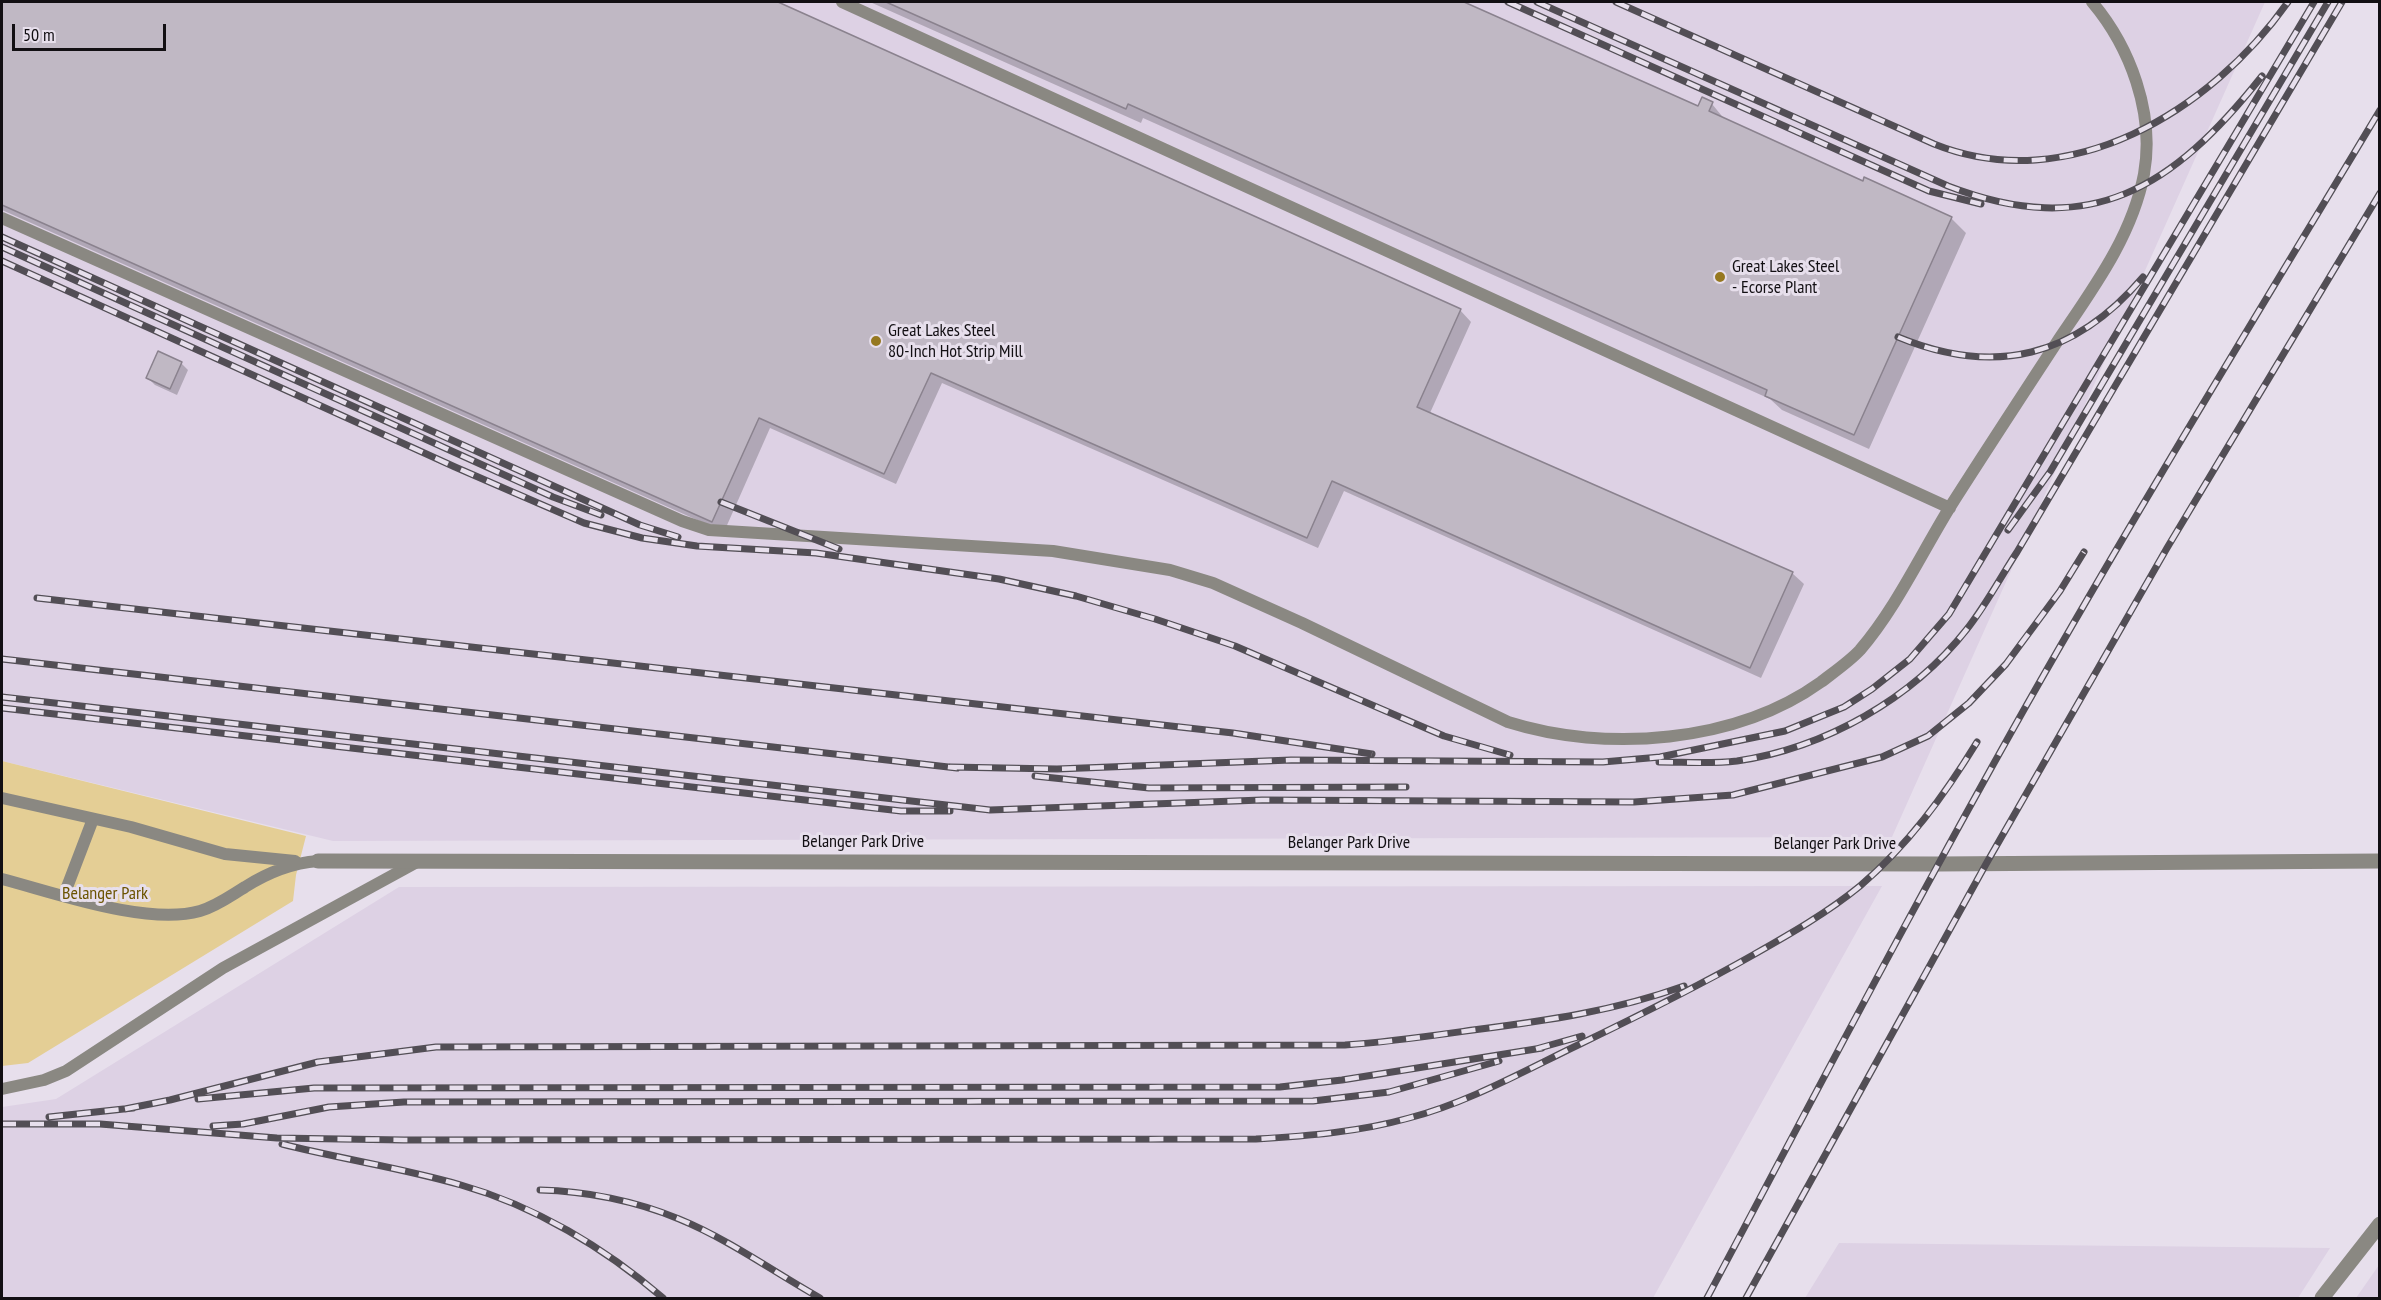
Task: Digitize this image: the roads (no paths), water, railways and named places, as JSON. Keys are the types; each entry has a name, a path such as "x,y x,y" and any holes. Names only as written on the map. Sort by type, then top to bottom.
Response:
{"street":[{"name":"Belanger Park Drive","path":"313,862 1948,864 2379,861"},
{"path":"2322,1299 2379,1227"}],"lane":[{"path":"842,2 1950,508"},
{"path":"2,218 682,521 709,530 1053,551 1170,570 1213,583 1302,623 1508,722 1540,732 1575,738 1618,740 1691,732 1771,710 1819,683 1859,651 1884,616 1950,508 2090,295 2124,232 2140,189 2146,150 2145,128 2136,81 2118,36 2092,2"},
{"path":"2,798 225,854 313,862"},
{"path":"64,895 93,819"},
{"path":"2,1089 44,1080 66,1071 223,968 418,861"},
{"path":"2,879 154,916 177,915 201,910 225,900 266,875 313,862"}],"railway":[{"path":"1508,2 1929,191 1981,204"},
{"path":"1537,2 1948,186 1999,202 2045,208 2087,205 2125,194 2161,175 2196,148 2229,115 2262,76"},
{"path":"1616,2 1934,144 1985,158 2035,160 2085,152 2133,134 2178,109 2219,78 2256,42 2288,2"},
{"path":"950,767 1057,769 1291,760 1603,762 1660,757 1785,731 1844,707 1872,689 1910,659 1949,614 2314,2"},
{"path":"2008,530 2050,472 2328,2"},
{"path":"1659,762 1737,761 1802,745 1834,732 1893,698 1945,654 1974,620 2017,552 2342,2"},
{"path":"1707,1298 1904,927 2026,706 2157,481 2380,110"},
{"path":"1746,1298 1986,864 2167,548 2380,193"},
{"path":"2,237 640,525 678,537"},
{"path":"2,247 553,497 601,515"},
{"path":"2,261 455,467 584,523 642,538 697,546 816,553 999,579 1076,596 1235,646 1444,736 1510,755"},
{"path":"1898,337 1934,349 1968,356 2000,357 2031,352 2061,342 2090,326 2117,304 2143,277"},
{"path":"721,502 839,549"},
{"path":"2,697 990,810 1262,800 1634,802 1733,795 1882,757 1928,736 1969,703 2006,664 2060,591 2084,552"},
{"path":"37,598 1233,733 1372,754"},
{"path":"2,659 957,768"},
{"path":"2,708 901,811 950,811"},
{"path":"2,1124 100,1124 277,1138 404,1140 1256,1139 1314,1135 1371,1127 1431,1112 1494,1086 1687,991 1808,923 1860,886 1894,854 1952,782 1977,742"},
{"path":"1035,776 1149,788 1406,787"},
{"path":"125,1109 170,1100 318,1062 436,1047 1345,1045 1409,1039 1553,1019 1606,1009 1684,986"},
{"path":"1536,1049 1582,1036"},
{"path":"198,1099 314,1088 1280,1087 1342,1080 1542,1048"},
{"path":"213,1126 243,1124 329,1107 404,1102 1313,1101 1389,1092 1499,1061"},
{"path":"49,1117 133,1108"},
{"path":"282,1144 439,1179 516,1204 593,1246 663,1298"},
{"path":"540,1190 575,1192 611,1198 663,1213 715,1236 820,1298"}],"place":[{"name":"Great Lakes Steel - Ecorse Plant","path":"1720,277"},
{"name":"Great Lakes Steel 80-Inch Hot Strip Mill","path":"876,341"}],"park label":[{"name":"Belanger Park","path":"105,894"}]}
